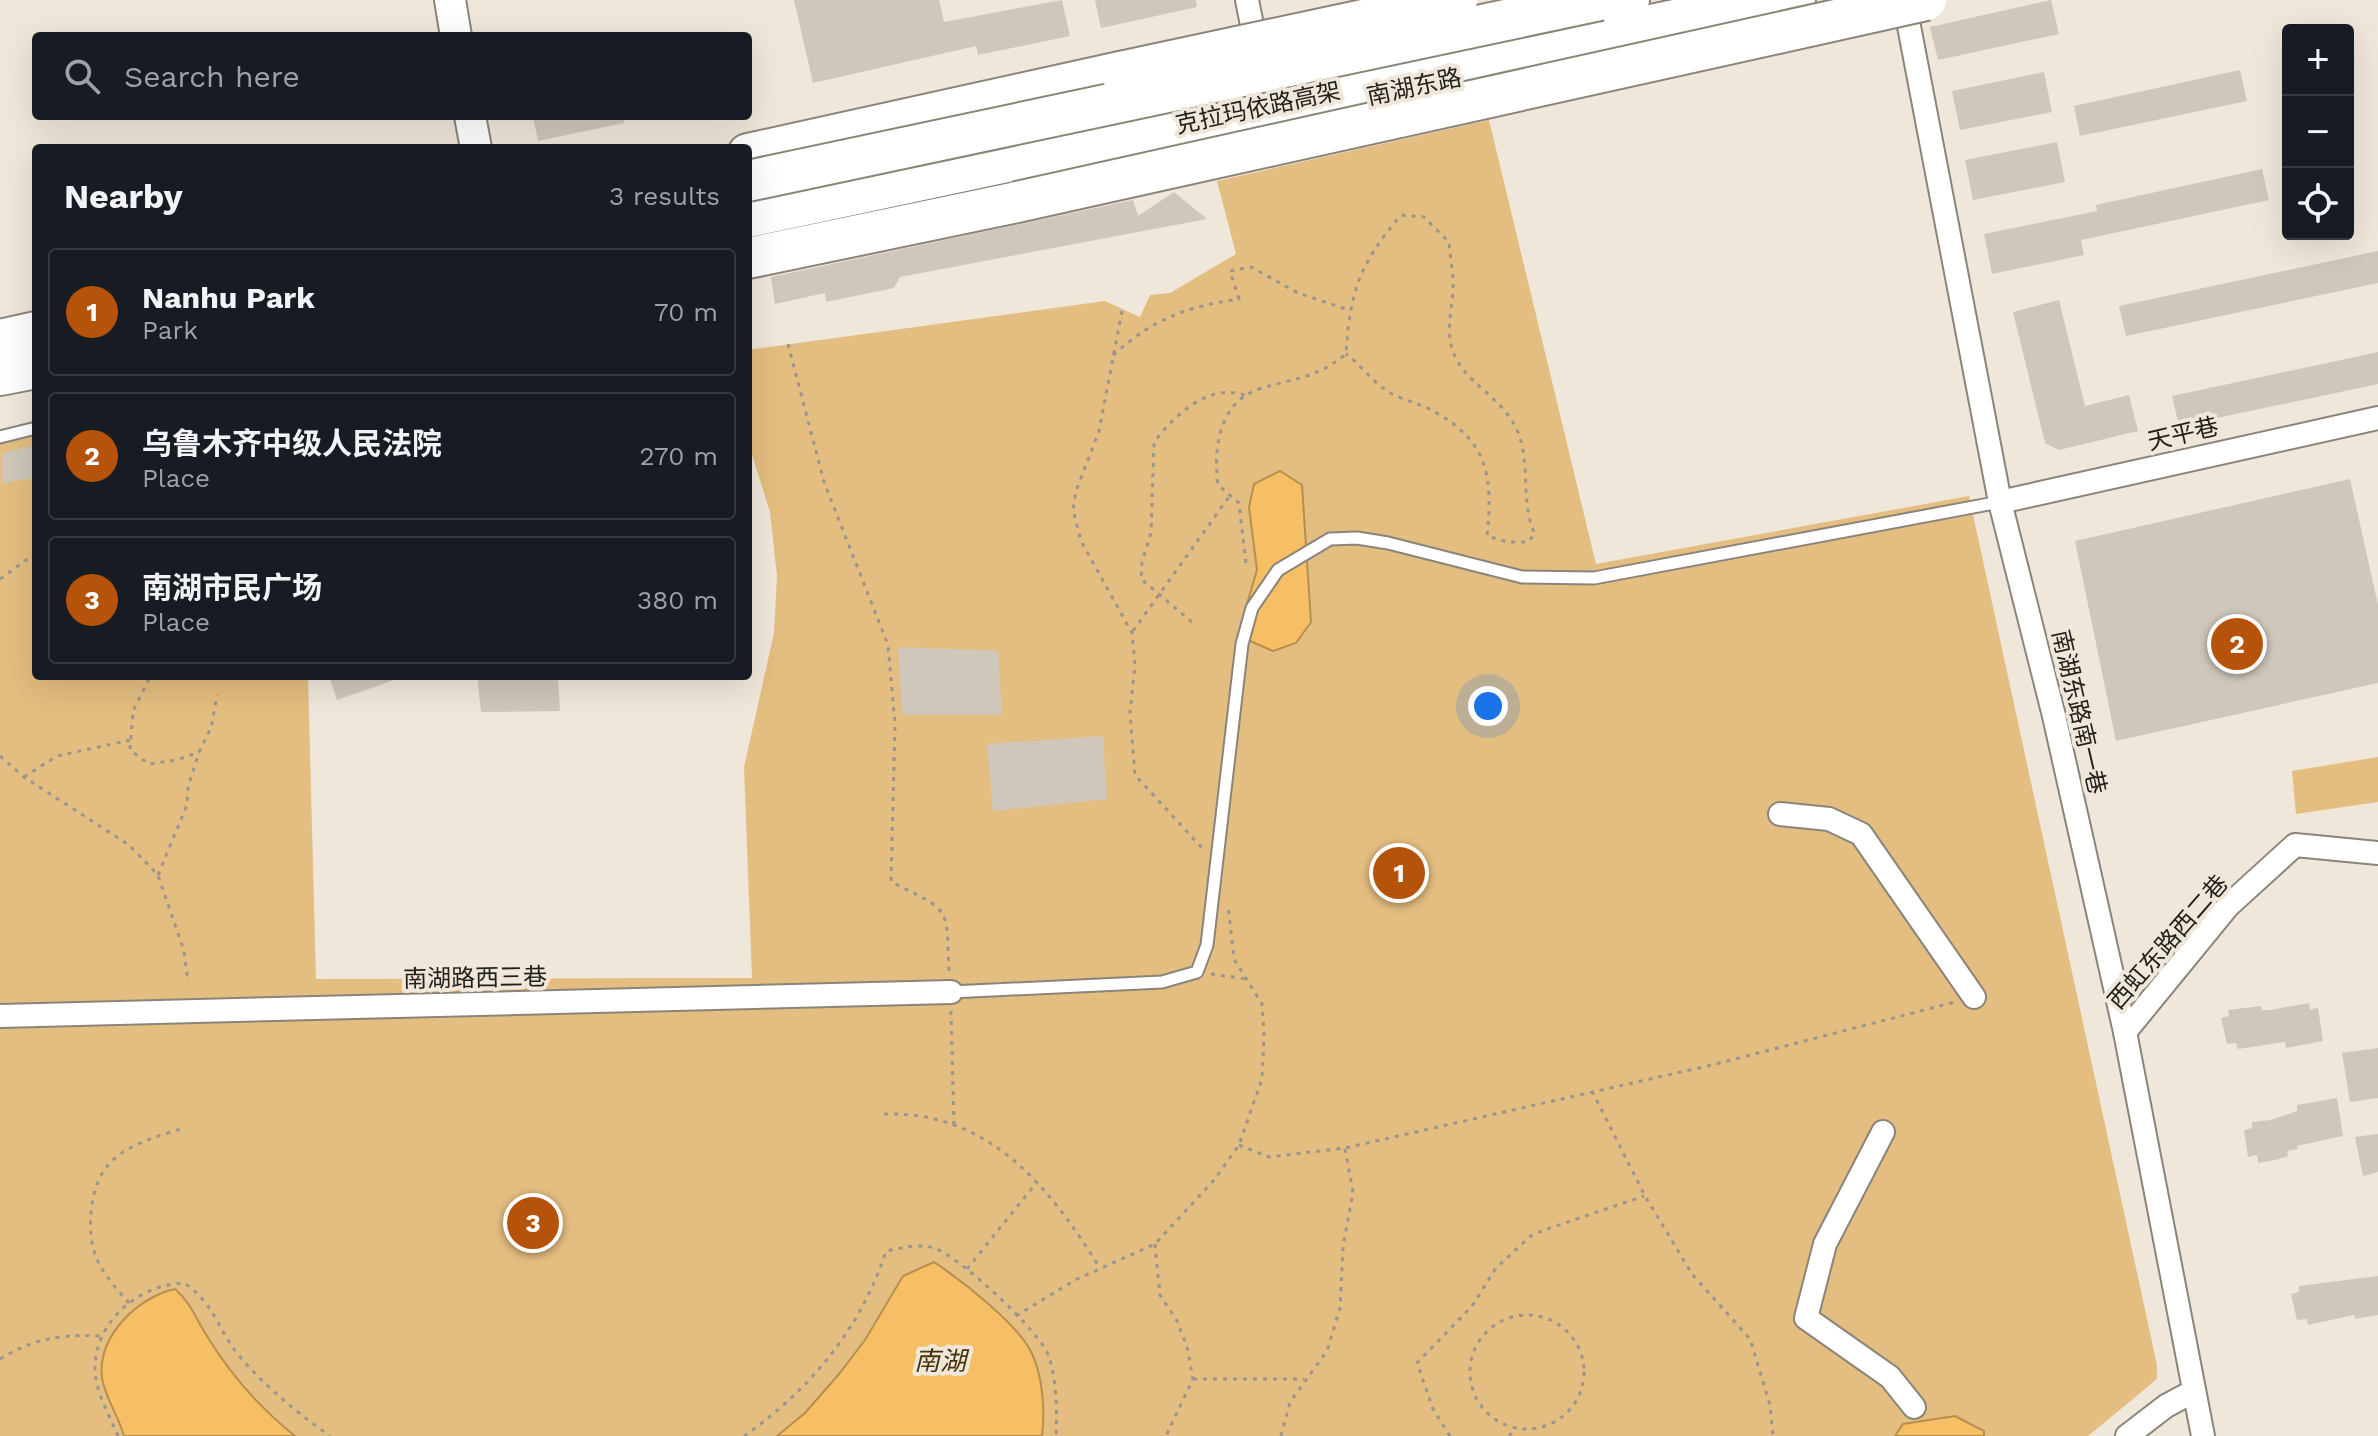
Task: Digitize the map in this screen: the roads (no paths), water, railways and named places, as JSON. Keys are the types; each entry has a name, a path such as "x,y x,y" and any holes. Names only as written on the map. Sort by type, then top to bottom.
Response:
{"highway":[{"path":"752,153 1457,0"},
{"name":"克拉玛依路高架","path":"752,177 1600,0"},
{"name":"克拉玛依路高架","path":"752,216 1769,0"},
{"path":"752,257 1017,202 1926,0"},
{"path":"0,340 32,333"},
{"path":"0,375 32,369"}],"main road":[{"name":"南湖东路","path":"752,177 1096,108 1263,80 1632,0"},
{"name":"南湖东路","path":"752,231 1798,0"},
{"path":"0,391 32,384"}],"street":[{"path":"450,0 455,32"},
{"path":"1247,0 1263,80"},
{"name":"南湖东路南一巷","path":"1904,0 2000,502 2054,716 2125,1032 2203,1436"},
{"path":"471,120 475,144"},
{"name":"天平巷","path":"2000,502 2378,418"},
{"path":"1780,814 1829,819 1861,834 1974,997"},
{"name":"西虹东路西二巷","path":"2125,1032 2228,906 2295,845 2378,853"},
{"name":"南湖路西三巷","path":"0,1016 951,992"},
{"path":"1883,1132 1825,1244 1806,1318 1890,1377 1914,1407"},
{"path":"2127,1436 2166,1406 2194,1391"}],"lane":[{"path":"0,437 32,429"},
{"path":"951,992 1162,982 1197,972 1207,945 1242,644 1252,608 1278,570 1330,539 1357,538 1388,543 1522,577 1594,578 2000,502"}],"water":[{"path":"1280,471 1302,485 1311,622 1296,643 1273,651 1248,640 1244,614 1257,570 1249,507 1254,484"},
{"name":"南湖","path":"934,1262 989,1304 1026,1344 1033,1356 1041,1385 1042,1436 777,1436 805,1413 839,1374 865,1340 903,1276"},
{"path":"175,1289 246,1390 295,1436 124,1436 102,1378 106,1348 113,1333 134,1310 147,1300"},
{"path":"1955,1416 1984,1431 1984,1436 1895,1436 1903,1424"}],"place":[{"name":"乌鲁木齐中级人民法院","path":"2237,644"},
{"name":"Nanhu Park","path":"1399,873"},
{"name":"南湖市民广场","path":"533,1223"}]}
